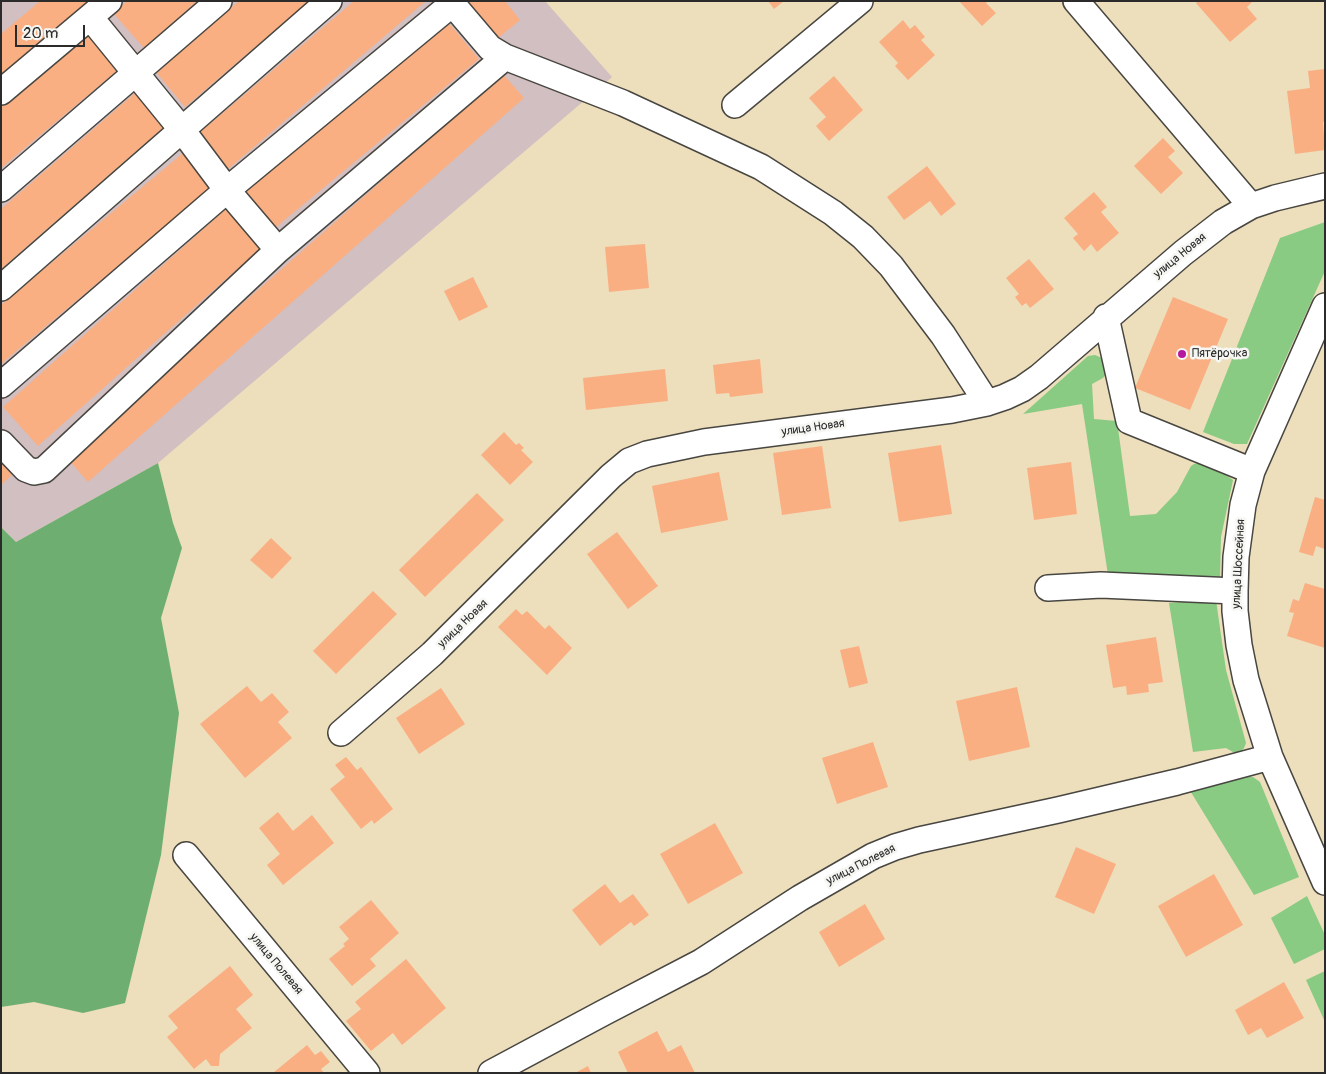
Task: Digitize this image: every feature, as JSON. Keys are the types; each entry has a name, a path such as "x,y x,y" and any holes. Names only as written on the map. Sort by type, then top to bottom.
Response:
{"street":[{"path":"1,92 109,1"},
{"path":"1,189 219,1"},
{"path":"1,288 329,1"},
{"path":"736,105 860,1"},
{"path":"1076,1 1251,206"},
{"path":"1,385 227,190 451,2 490,48 505,57 623,103 761,167 833,212 891,266 943,335 987,403"},
{"path":"90,17 182,130 227,190 278,250"},
{"path":"1,443 26,468 34,472 44,470 278,250 505,57"},
{"name":"улица Новая","path":"342,733 432,654 610,476 629,461 647,454 704,442 952,410 987,403 1022,389 1039,377 1106,317 1223,222 1251,206 1325,186"},
{"name":"улица Шоссейная","path":"1325,306 1252,471 1243,505 1236,557 1235,591 1238,637 1246,680 1270,757 1325,882"},
{"path":"1106,317 1129,421 1252,471"},
{"path":"1048,588 1102,585 1235,591"},
{"name":"улица Полевая","path":"491,1073 603,1012 701,962 800,898 873,856 895,847 1176,782 1270,757"},
{"name":"улица Полевая","path":"186,855 367,1073"}],"shaded area":[{"path":"1,1 545,1 612,77 158,463 16,542 1,527"}],"green space":[{"path":"1325,222 1325,271 1247,444 1234,444 1203,432 1280,238"},
{"path":"1095,355 1102,358 1108,372 1103,378 1092,384 1094,419 1117,421 1130,516 1156,514 1177,492 1191,466 1194,464 1198,463 1219,470 1233,480 1221,537 1220,579 1108,575 1082,404 1023,414 1088,356"},
{"path":"158,463 173,523 182,548 161,618 179,713 161,855 125,1003 83,1013 34,1002 1,1007 1,527 16,542"},
{"path":"1216,600 1226,670 1246,743 1240,753 1226,748 1193,752 1169,603"},
{"path":"1246,776 1253,777 1260,782 1299,877 1254,895 1189,789"},
{"path":"1307,896 1325,935 1325,949 1294,964 1271,918"},
{"path":"1325,971 1325,1022 1306,980"}],"building":[{"path":"40,1 93,1 1,77 1,34"},
{"path":"127,1 197,1 144,48 113,13"},
{"path":"239,1 309,1 185,107 156,72"},
{"path":"354,1 426,1 228,169 198,134"},
{"path":"466,1 505,1 520,20 497,39"},
{"path":"768,1 784,1 774,9"},
{"path":"959,1 988,1 986,3 996,13 982,26"},
{"path":"1198,1 1253,1 1247,7 1257,19 1230,42 1196,3"},
{"path":"903,20 910,29 915,25 925,37 921,40 935,55 908,80 895,66 898,63 879,42"},
{"path":"448,22 479,59 275,228 245,191"},
{"path":"87,33 118,70 1,168 1,105"},
{"path":"1325,69 1325,122 1323,122 1325,150 1295,154 1287,91 1310,88 1308,71"},
{"path":"503,74 524,98 88,482 67,458"},
{"path":"834,76 863,110 829,141 816,126 826,117 809,98"},
{"path":"135,93 164,127 1,269 1,209"},
{"path":"1163,138 1175,151 1168,157 1183,173 1161,194 1134,166"},
{"path":"183,153 212,187 1,364 1,305"},
{"path":"927,166 956,204 941,216 930,201 904,220 887,197"},
{"path":"1094,192 1107,207 1101,212 1119,233 1097,252 1091,244 1084,251 1073,238 1078,234 1064,218"},
{"path":"226,209 261,248 38,446 3,407"},
{"path":"645,244 649,288 609,292 605,247"},
{"path":"1029,259 1054,289 1030,308 1026,303 1022,306 1015,297 1019,294 1006,278"},
{"path":"473,277 488,307 459,321 444,291"},
{"name":"Пятёрочка","path":"1173,297 1228,319 1190,410 1135,388"},
{"path":"760,359 763,393 730,397 729,393 716,394 713,365"},
{"path":"665,369 668,401 586,410 583,378"},
{"path":"504,432 516,445 519,443 524,448 521,450 533,462 510,485 481,455"},
{"path":"941,445 952,514 899,522 888,453"},
{"path":"822,446 831,508 782,515 773,453"},
{"path":"1,461 14,473 1,485"},
{"path":"1071,462 1077,514 1034,520 1027,468"},
{"path":"719,472 728,520 661,533 652,486"},
{"path":"477,493 504,520 425,597 399,570"},
{"path":"1315,497 1325,500 1325,549 1316,546 1313,556 1299,552"},
{"path":"617,532 658,586 628,609 587,554"},
{"path":"271,538 292,558 272,579 250,560"},
{"path":"1305,583 1325,589 1325,648 1287,636 1294,613 1289,612 1293,599 1299,601"},
{"path":"373,591 397,614 336,674 313,651"},
{"path":"516,609 522,615 527,611 545,629 549,625 572,648 547,675 498,627"},
{"path":"1156,637 1163,682 1148,684 1149,692 1127,695 1126,686 1113,688 1106,645"},
{"path":"859,646 868,683 849,688 840,650"},
{"path":"247,686 261,702 272,693 289,712 278,722 292,738 245,778 200,724"},
{"path":"1017,687 1030,747 969,761 956,701"},
{"path":"441,688 465,724 419,754 396,718"},
{"path":"873,742 888,787 837,804 822,758"},
{"path":"346,757 357,770 361,767 393,809 374,824 372,820 361,829 330,789 345,777 335,765"},
{"path":"278,812 293,831 312,815 334,843 283,885 267,865 280,854 259,828"},
{"path":"715,823 743,873 688,904 660,854"},
{"path":"1076,847 1116,864 1094,914 1055,897"},
{"path":"1214,874 1243,925 1186,957 1158,906"},
{"path":"605,884 620,903 633,894 649,915 634,926 631,922 600,946 572,910"},
{"path":"371,900 399,933 370,959 376,966 352,986 329,959 345,946 343,944 349,939 339,927"},
{"path":"865,904 885,939 839,967 819,932"},
{"path":"406,959 446,1008 402,1045 393,1033 371,1051 346,1021 361,1009 355,1002"},
{"path":"230,966 253,995 236,1009 252,1028 220,1054 219,1066 211,1066 206,1059 194,1069 167,1037 178,1028 168,1016"},
{"path":"1284,982 1304,1018 1267,1038 1261,1028 1248,1035 1235,1010"},
{"path":"657,1031 668,1052 681,1045 695,1073 628,1073 618,1052"},
{"path":"307,1045 315,1055 321,1051 330,1062 321,1069 324,1073 273,1073"},
{"path":"588,1066 591,1073 575,1073"}],"place":[{"name":"Пятёрочка","path":"1182,354"}]}
